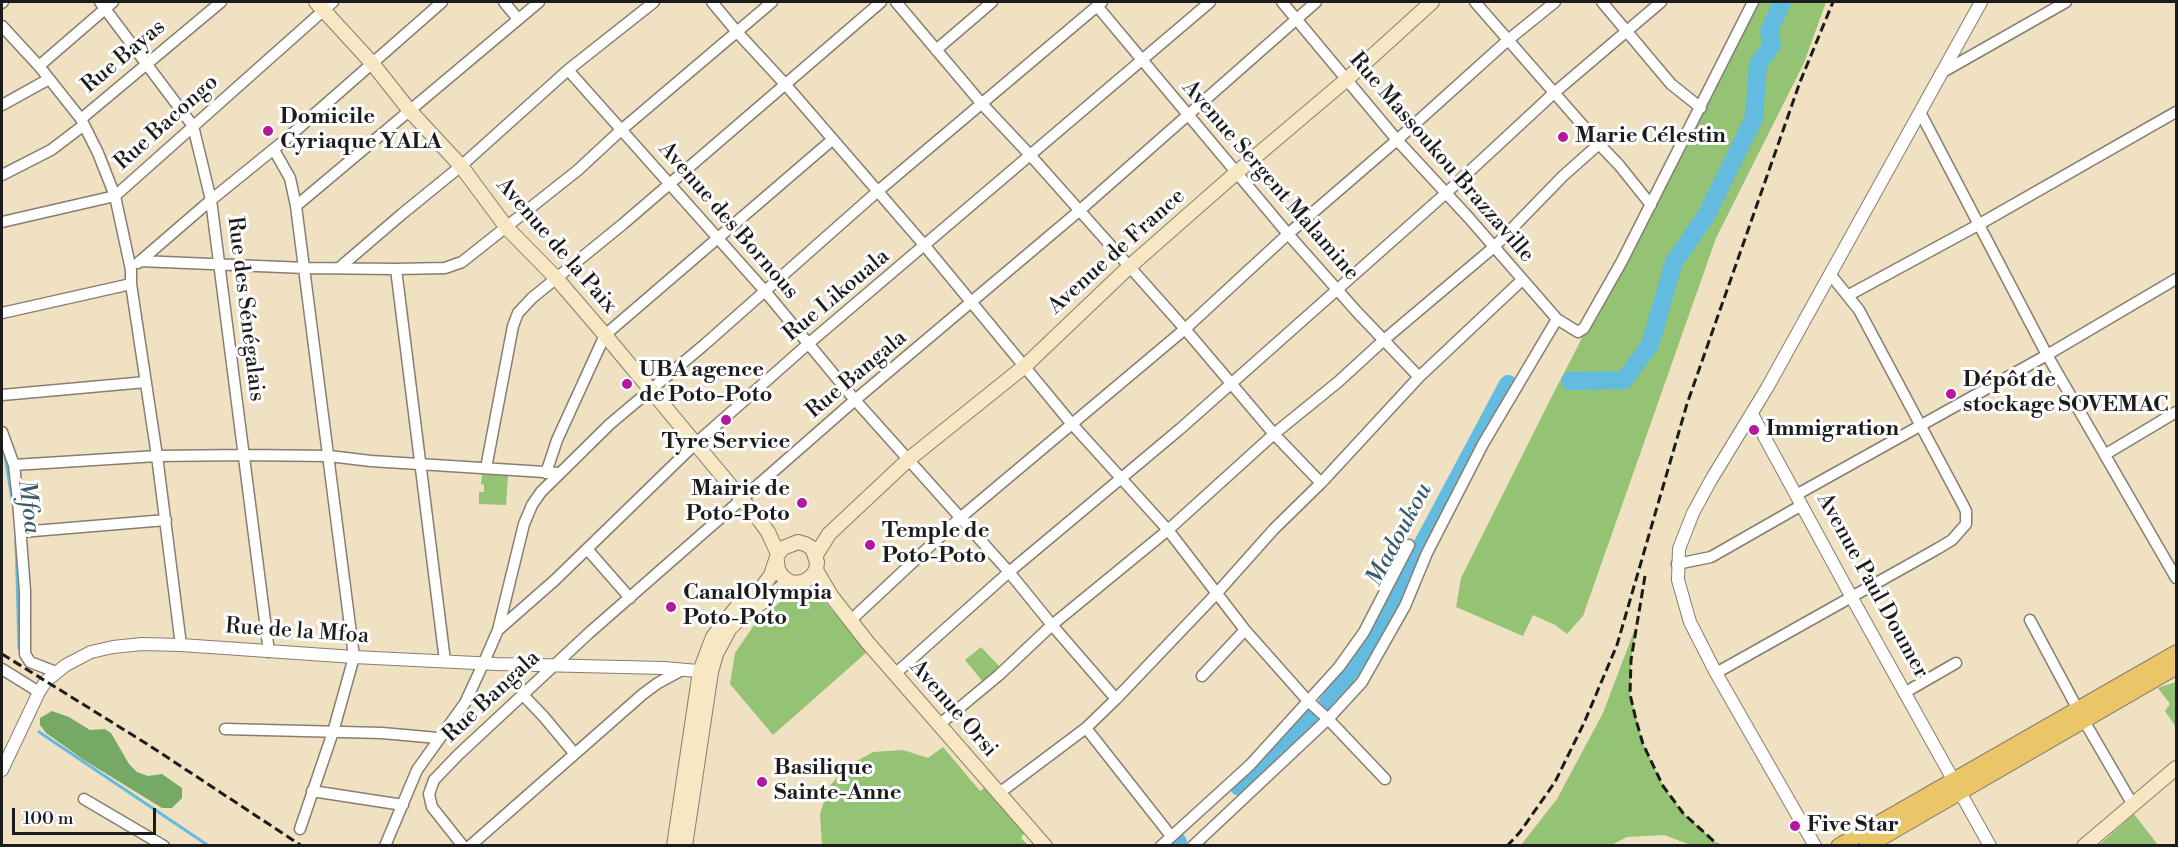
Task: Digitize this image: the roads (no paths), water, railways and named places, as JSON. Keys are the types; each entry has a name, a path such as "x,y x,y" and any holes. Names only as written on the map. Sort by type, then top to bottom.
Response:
{"main road":[{"name":"Avenue de France","path":"829,534 909,459 1025,366 1129,267 1346,80 1432,2"},
{"name":"Avenue de la Paix","path":"324,4 410,111 461,166 507,228 557,279 760,521"},
{"path":"760,521 771,530 812,548 818,562 816,570 806,581"},
{"path":"760,521 768,532 777,558 778,570 790,582"},
{"path":"685,846 709,645 722,624 736,608 763,586 771,575 783,548 829,534"},
{"path":"816,555 829,534"},
{"path":"816,570 832,597"},
{"path":"674,846 705,676 722,640 730,628 744,615 790,582 806,581 832,597"},
{"name":"Avenue Orsi","path":"832,597 998,794 1046,846"},
{"path":"1867,846 1956,787 2080,714 2176,653"},
{"path":"2080,714 2176,667"},
{"path":"2084,846 2176,768"},
{"path":"1848,843 1956,787"}],"street":[{"name":"Rue Bayas","path":"2,175 51,150 147,62 221,2"},
{"path":"131,270 211,200 274,150 442,2"},
{"path":"504,2 518,19"},
{"path":"296,206 539,2"},
{"path":"339,268 461,166 568,70 654,2"},
{"path":"712,2 926,246 1071,423 1168,530 1245,630 1308,701 1385,779"},
{"path":"140,261 305,268 396,269 445,268 462,262 578,170 620,131 772,2"},
{"path":"486,468 513,326 518,313 531,298 557,279 881,2"},
{"path":"896,2 982,104 1185,329 1274,434 1321,483"},
{"path":"936,50 992,2"},
{"name":"Rue Likouala","path":"498,630 555,580 696,444 808,344 926,246 1210,2"},
{"name":"Rue Massoukou Brazzaville","path":"1282,2 1397,140 1522,280 1557,319 1578,332 1584,328 1651,205"},
{"name":"Rue Bangala","path":"463,846 432,807 429,794 434,780 458,755 630,598 855,400 1079,211 1316,2"},
{"path":"1475,2 1619,165 1651,205 1753,2"},
{"path":"850,620 960,518 1185,329 1288,234 1508,40 1555,2"},
{"path":"1602,2 1671,84 1701,108"},
{"path":"895,674 1009,572 1180,429 1445,194 1554,93 1661,2"},
{"path":"1815,846 1716,673 1690,622 1678,580 1677,564 1685,532 1693,513 1752,414 1981,2"},
{"path":"1940,74 2066,2"},
{"name":"Rue des Sénégalais","path":"106,4 193,126 211,200 269,652"},
{"path":"39,66 106,4"},
{"name":"Rue Bacongo","path":"2,222 115,196 324,4"},
{"path":"385,846 417,770 465,703 498,630 524,524 532,505 560,473 610,424 704,345 878,191 1100,4"},
{"name":"Avenue Sergent Malamine","path":"1100,4 1141,59 1288,234 1419,377"},
{"path":"2,26 39,66 82,122 98,153 115,196 131,270 130,284 157,456 181,645"},
{"name":"Avenue des Bornous","path":"568,70 764,290 855,400 1009,572 1116,699"},
{"path":"2,105 49,79"},
{"path":"1920,112 2047,355 2176,578"},
{"path":"1849,295 1978,225 2176,112"},
{"path":"546,473 561,429 605,335 832,140"},
{"path":"940,724 999,675 1052,625 1168,530 1274,434 1338,382 1494,247 1563,176 1599,144"},
{"path":"274,150 290,178 296,206 354,657 333,732 300,829"},
{"path":"396,269 445,661"},
{"path":"1716,673 1952,540 1966,524 1966,511 1859,309 1830,274"},
{"path":"1677,564 1711,557 1799,500 1922,426 2176,279"},
{"path":"998,794 1086,728 1116,699 1419,377 1522,280"},
{"path":"2,313 130,284"},
{"path":"1193,846 1328,719 1362,682 1405,606 1427,553 1483,444 1557,319"},
{"path":"2,395 146,382"},
{"path":"2106,454 2176,412"},
{"name":"Avenue Paul Doumer","path":"1752,414 1851,598 1990,846"},
{"path":"2,432 14,465 21,532 25,591 25,654 30,662 56,672"},
{"path":"14,465 157,456 329,456 371,461 560,473"},
{"path":"21,532 166,520"},
{"path":"1161,846 1250,765 1339,667 1364,632 1409,545"},
{"path":"587,549 630,598"},
{"path":"2030,620 2080,714 2133,805"},
{"path":"1202,676 1245,630"},
{"name":"Rue de la Mfoa","path":"2,770 46,681 56,672 91,652 113,646 181,645 354,657 653,668 705,676"},
{"path":"1904,693 1956,663"},
{"path":"2,669 39,692"},
{"path":"470,846 651,688 678,672"},
{"path":"524,696 574,753"},
{"path":"1086,728 1171,836"},
{"path":"225,729 382,733 438,738"},
{"path":"312,791 403,805"},
{"path":"84,799 164,846"}],"waterway":[{"name":"Madoukou","path":"1570,381 1624,380 1650,345 1674,262 1706,216 1754,118 1758,64 1772,45 1769,32 1782,2"},
{"name":"Madoukou","path":"1327,704 1370,643 1508,384"},
{"name":"Mfoa","path":"5,456 13,505"},
{"name":"Mfoa","path":"16,539 19,648"},
{"name":"Madoukou","path":"1239,787 1312,717"},
{"path":"39,732 209,846"},
{"name":"Madoukou","path":"1175,846 1178,842"}],"railway":[{"path":"1507,846 1520,832 1555,782 1584,723 1617,645 1687,404 1800,82 1833,2"},
{"path":"1645,576 1631,660 1630,694 1636,720 1643,744 1663,786 1683,813 1719,846"},
{"path":"2,654 147,744 302,846"}],"place":[{"name":"Domicile Cyriaque YALA","path":"268,131"},
{"name":"Marie Célestin","path":"1563,137"},
{"name":"UBA agence de Poto-Poto","path":"627,384"},
{"name":"Dépôt de stockage SOVEMAC","path":"1951,394"},
{"name":"Tyre Service","path":"726,420"},
{"name":"Immigration","path":"1754,430"},
{"name":"Mairie de Poto-Poto","path":"802,503"},
{"name":"Temple de Poto-Poto","path":"870,545"},
{"name":"CanalOlympia Poto-Poto","path":"671,607"},
{"name":"Basilique Sainte-Anne","path":"762,782"},
{"name":"Five Star","path":"1795,826"}]}
